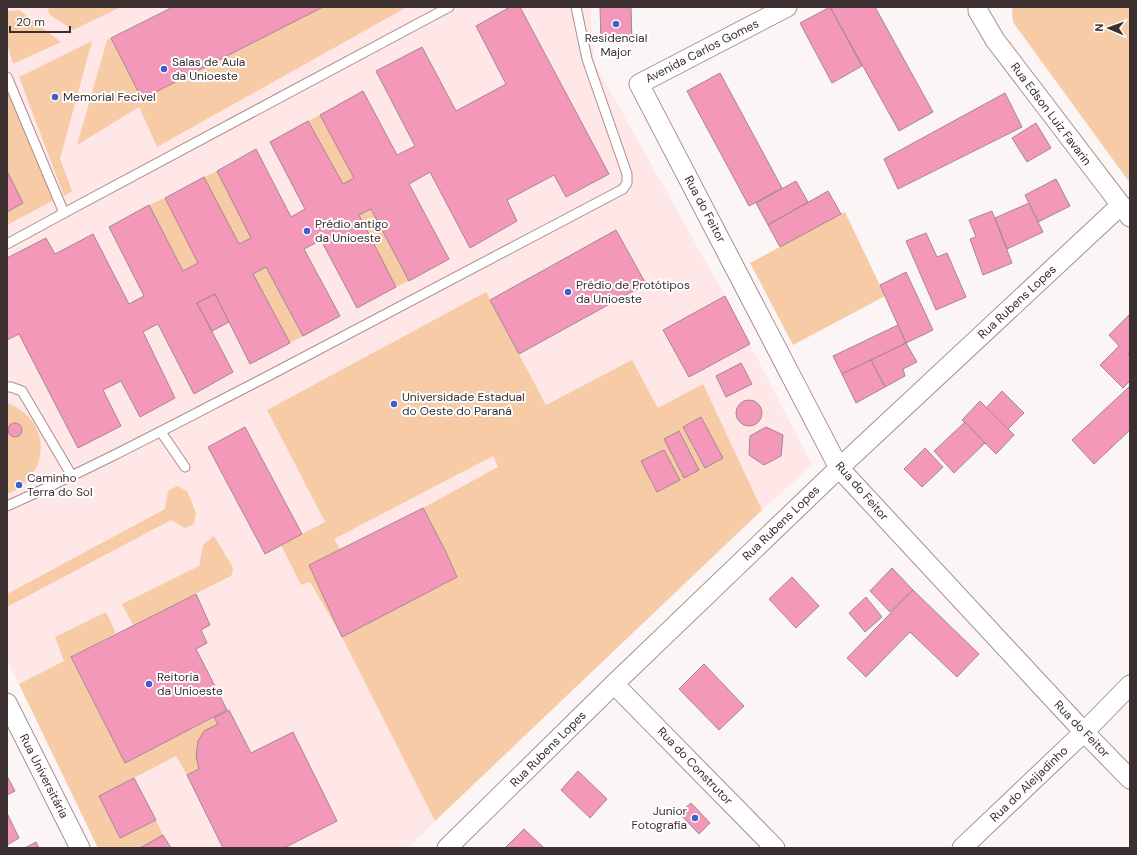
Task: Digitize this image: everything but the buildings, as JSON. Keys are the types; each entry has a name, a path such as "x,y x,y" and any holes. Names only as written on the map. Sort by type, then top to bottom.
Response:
{"street":[{"name":"Avenida Carlos Gomes","path":"639,84 787,7"},
{"name":"Rua Edson Luiz Favarin","path":"978,7 978,11 995,40 1126,211"},
{"name":"Rua do Feitor","path":"639,84 839,468 1084,732 1130,779"},
{"name":"Rua Rubens Lopes","path":"448,848 614,684 839,468 1126,211"},
{"name":"Rua do Construtor","path":"614,684 775,848"},
{"name":"Rua do Aleijadinho","path":"962,848 1084,732 1130,685"},
{"name":"Rua Universitária","path":"7,703 80,848"}],"lane":[{"path":"7,244 449,7"},
{"path":"7,506 161,432 622,189 627,183 627,174 587,59 576,7"},
{"path":"7,77 64,213"},
{"path":"7,387 22,391 72,476"},
{"path":"161,432 184,467"}],"shaded area":[{"name":"Universidade Estadual do Oeste do Paraná","path":"7,7 590,7 595,64 725,296 812,465 762,510 407,848 98,848 7,660"},
{"path":"48,7 121,7 73,30 49,14"},
{"path":"323,7 407,7 157,147 139,107 77,145 107,40 111,38 142,99"},
{"path":"1012,7 1130,7 1130,183 1013,22"},
{"path":"19,10 61,42 13,64 7,44 7,11"},
{"path":"92,41 60,159 72,191 64,196 19,77"},
{"path":"7,91 54,200 7,225 7,212 23,203 7,171"},
{"path":"320,115 354,178 343,184 308,121"},
{"path":"217,171 251,238 239,244 204,177"},
{"path":"165,198 198,263 183,271 149,205"},
{"path":"371,209 409,281 396,287 359,215"},
{"path":"845,212 885,296 793,345 750,263"},
{"path":"266,267 303,336 290,343 253,274"},
{"path":"486,292 546,405 632,360 658,408 703,384 762,510 435,821 342,637 310,582 301,585 281,545 325,522 267,410","holes":["701,417 723,458 705,468 683,427","679,431 699,470 684,478 664,439","664,450 680,480 657,492 642,461","493,456 498,467 423,508 457,577 342,637 309,565 340,549 334,539"]},
{"path":"7,403 19,409 28,416 35,426 41,447 40,458 28,480 19,488 7,493"},
{"path":"177,486 187,491 196,513 194,524 185,528 171,520 7,607 7,594 165,509 168,491"},
{"path":"214,536 232,566 233,571 231,576 133,625 122,604 199,566 203,545"},
{"path":"106,612 116,633 71,658 125,763 211,719 214,718 218,724 210,728 198,742 197,754 199,769 187,775 176,756 99,796 120,838 156,820 163,835 140,848 98,848 19,684 64,661 55,637"}],"place":[{"name":"Residencial Major","path":"616,24"},
{"name":"Salas de Aula da Unioeste","path":"164,69"},
{"name":"Memorial Fecivel","path":"55,97"},
{"name":"Prédio antigo da Unioeste","path":"307,231"},
{"name":"Prédio de Protótipos da Unioeste","path":"568,292"},
{"name":"Universidade Estadual do Oeste do Paraná","path":"394,404"},
{"name":"Caminho Terra do Sol","path":"19,485"},
{"name":"Reitoria da Unioeste","path":"149,684"},
{"name":"Junior Fotografia","path":"695,818"}]}
